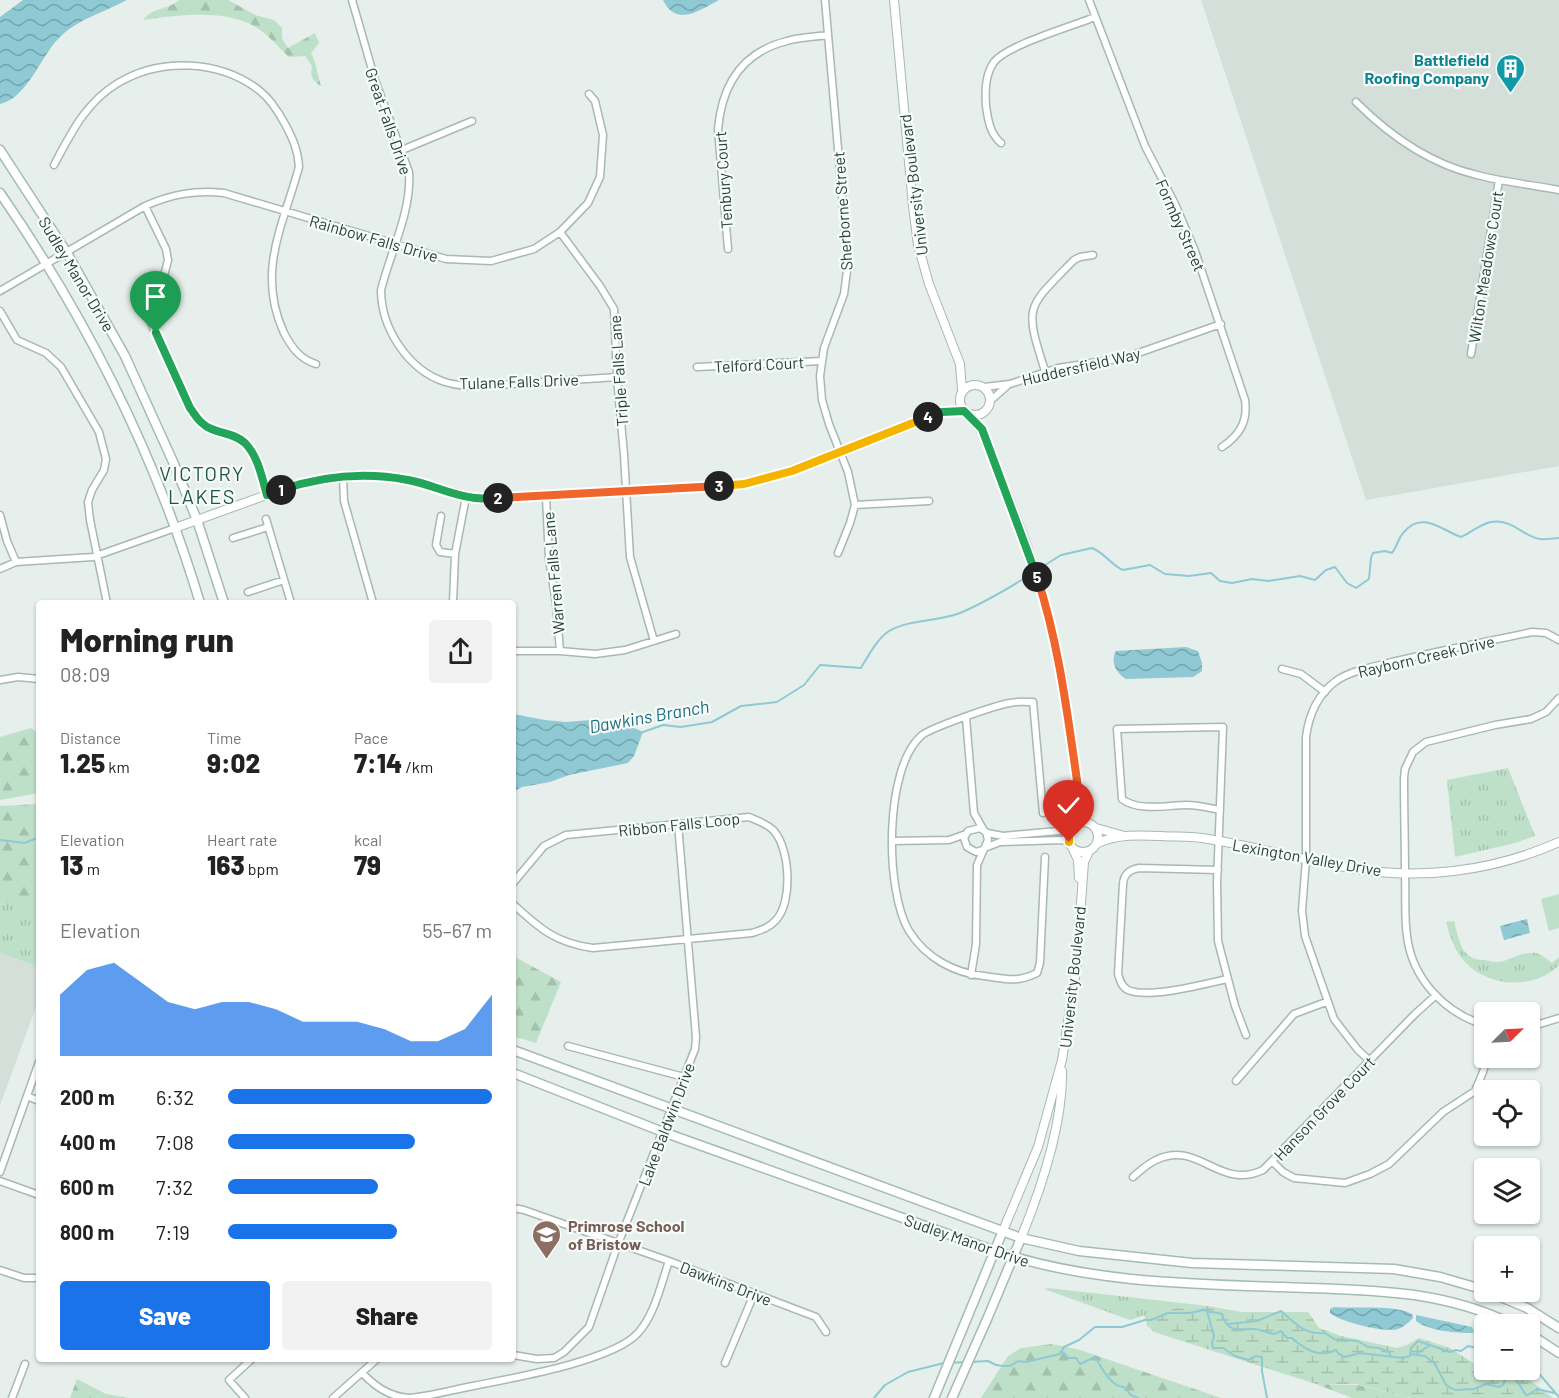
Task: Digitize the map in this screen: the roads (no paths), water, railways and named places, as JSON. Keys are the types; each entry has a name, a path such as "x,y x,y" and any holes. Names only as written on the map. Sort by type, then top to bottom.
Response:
{"main road":[{"name":"Sudley Manor Drive","path":"0,150 67,253 125,356 197,520 223,600"},
{"name":"Sudley Manor Drive","path":"0,193 48,265 88,332 120,397 154,474 199,600"},
{"name":"Sudley Manor Drive","path":"516,1051 1002,1233 1021,1238 1079,1251 1192,1263 1394,1269 1440,1276 1474,1287"},
{"name":"Sudley Manor Drive","path":"516,1074 663,1132 1013,1257 1088,1273 1150,1281 1411,1293 1470,1306 1489,1314"},
{"name":"University Boulevard","path":"934,1398 1002,1233"},
{"name":"University Boulevard","path":"952,1398 1021,1238"},
{"name":"Sudley Manor Drive","path":"1513,1302 1559,1328"},
{"path":"1540,1341 1559,1353"}],"street":[{"name":"Great Falls Drive","path":"352,0 375,80 409,172 410,188 395,243"},
{"name":"Sherborne Street","path":"825,0 848,263 844,294 829,334 820,376 822,400 848,472 855,505"},
{"name":"University Boulevard","path":"894,0 918,245 929,284 960,364 968,376 981,386"},
{"name":"Formby Street","path":"1089,0 1145,146 1180,215 1195,251 1221,324 1246,406 1241,430 1222,447"},
{"path":"1001,143 995,138 991,129 986,108 987,77 995,61 1008,51 1095,17"},
{"name":"Tenbury Court","path":"728,249 718,129 727,89 740,68 768,47 789,40 828,35"},
{"path":"54,165 71,132 95,100 118,82 135,74 168,66 210,68 238,76 262,93 279,114 298,151 299,167 272,258 270,276 276,312 290,345 298,355 316,364"},
{"name":"Rainbow Falls Drive","path":"0,291 48,265 145,206 173,195 206,191 224,193 446,259 491,261 534,249 560,232 588,203 600,177 603,135 595,101 589,94"},
{"path":"1356,102 1402,141 1434,160 1477,175 1559,190"},
{"path":"402,150 472,121"},
{"name":"Wilton Meadows Court","path":"1471,354 1499,180"},
{"path":"145,206 166,249 168,260 165,272 152,292 149,304 151,323 190,408 202,424 230,434 246,444 258,466 267,495"},
{"name":"Triple Falls Lane","path":"560,232 614,309 616,377 630,558 654,641"},
{"name":"Tulane Falls Drive","path":"395,243 381,290 385,321 409,358 426,372 444,382 461,386 616,377"},
{"path":"1045,371 1032,326 1033,309 1043,292 1074,260 1093,255"},
{"path":"0,311 17,340 46,353 61,367 99,432 106,459 104,470 88,502 107,600"},
{"name":"Huddersfield Way","path":"990,400 1010,384 1045,371 1124,358 1221,324"},
{"name":"Telford Court","path":"697,367 822,361"},
{"name":"University Boulevard","path":"960,364 961,394"},
{"name":"Huddersfield Way","path":"981,386 1010,384"},
{"path":"0,569 16,562 38,559 98,556 267,495 310,482 343,477 371,475 408,480 477,499 744,484 792,471 942,412 970,385 981,386 989,393 990,400 985,411 984,434 1026,543 1045,601 1063,681 1079,793 1079,815 1069,831 1071,845"},
{"path":"961,394 960,404 984,434"},
{"path":"942,412 976,415 985,411"},
{"path":"343,477 347,510 372,600"},
{"name":"Warren Falls Lane","path":"546,496 549,560 560,651"},
{"path":"453,600 455,554 466,497"},
{"path":"838,553 855,505 928,501"},
{"path":"0,515 16,562"},
{"path":"441,516 436,546 440,552 455,554"},
{"path":"233,538 267,523 290,600"},
{"path":"248,592 284,580"},
{"name":"Rayborn Creek Drive","path":"1369,1060 1358,1050 1334,1019 1326,1002 1305,936 1302,911 1306,859 1307,725 1315,704 1324,692 1338,680 1358,671 1425,654 1532,632 1546,633 1559,640"},
{"path":"516,651 594,654 625,650 676,634"},
{"path":"1282,669 1300,674 1324,692"},
{"path":"0,680 18,677 36,679"},
{"path":"1474,1020 1456,1012 1435,996 1417,970 1409,947 1405,873 1405,769 1413,752 1426,742 1539,716 1559,698"},
{"path":"1043,813 1033,702 1010,703 937,727 921,735 905,758 893,800 896,895 910,933 930,954 948,968 971,975 1020,980 1037,973 1040,963 1045,857"},
{"path":"966,718 974,813 988,840 977,865 976,944 971,975"},
{"path":"1220,810 1190,805 1136,806 1127,803 1122,799 1117,729 1223,727 1218,941 1227,979 1246,1035"},
{"path":"950,840 976,852 1004,842 1064,840 1080,852 1089,851 1098,843 1099,835 1079,793"},
{"path":"974,813 964,842 977,865"},
{"name":"Ribbon Falls Loop","path":"516,879 544,846 566,835 749,818 773,830 781,842 788,893 778,919 767,928 752,933 593,948 574,946 544,932 516,907"},
{"path":"1075,823 1084,821 1094,826"},
{"name":"Lake Baldwin Drive","path":"516,1356 555,1358 589,1327 618,1244 695,1049 696,1037 678,824"},
{"name":"Lexington Valley Drive","path":"1094,826 1122,836"},
{"path":"893,841 950,840 976,828 1003,836 1069,831"},
{"name":"Lexington Valley Drive","path":"1098,843 1122,836 1200,838 1347,868 1432,873 1473,868 1524,856 1559,842"},
{"name":"University Boulevard","path":"1071,845 1078,860 1081,894"},
{"name":"University Boulevard","path":"1002,1233 1035,1156 1062,1060 1076,971 1084,860 1089,851"},
{"path":"1218,870 1139,868 1127,872 1123,878 1118,974 1122,985 1136,992 1166,991 1227,979"},
{"name":"Hanson Grove Court","path":"1133,1177 1156,1159 1173,1155 1198,1158 1220,1172 1238,1175 1255,1174 1263,1170 1369,1060 1435,996"},
{"path":"1236,1081 1294,1014 1326,1002"},
{"path":"1540,1024 1559,1018"},
{"path":"568,1046 684,1077"},
{"name":"University Boulevard","path":"1021,1238 1034,1206 1050,1152 1062,1087 1062,1060"},
{"path":"1273,1162 1294,1178 1345,1183 1370,1174 1389,1164 1443,1112 1475,1090 1484,1068"},
{"path":"0,1172 36,1070"},
{"path":"27,1096 36,1100"},
{"path":"0,1181 36,1194"},
{"name":"Dawkins Drive","path":"516,1209 669,1261 816,1317 826,1332"},
{"path":"362,1372 380,1389 395,1396 409,1398 544,1371 609,1351 623,1345 637,1334 646,1321 669,1261"},
{"path":"0,1270 24,1278 36,1278"},
{"path":"725,1363 754,1294"},
{"path":"245,1398 229,1380 249,1362"},
{"path":"333,1398 374,1362"},
{"path":"12,1398 25,1364"}],"water":[{"path":"23,0 127,0 82,21 65,32 51,47 18,94 0,104 0,17"},
{"path":"663,0 719,0 696,12 681,15 668,8"},
{"path":"1186,647 1198,651 1202,663 1202,671 1193,677 1126,679 1119,674 1114,663 1116,651"},
{"path":"516,715 566,722 590,720 627,725 643,732 634,756 628,763 522,787 516,790"},
{"path":"1527,919 1530,933 1504,940 1500,926"},
{"path":"1334,1307 1395,1309 1412,1314 1413,1318 1398,1329 1383,1329 1343,1320 1330,1313 1330,1309"},
{"path":"1416,1315 1472,1327 1474,1332 1442,1331 1416,1321"}],"waterway":[{"name":"Dawkins Branch","path":"1037,570 1061,555 1092,548 1123,570 1150,565 1165,574 1189,576 1211,573 1220,581 1232,583 1252,579 1268,581 1300,576 1315,580 1326,570 1335,567 1347,583 1356,588 1369,579 1373,553 1385,551 1392,553 1404,532 1418,523 1432,524 1461,537 1483,525 1499,522 1512,525 1534,538 1559,538"},
{"name":"Dawkins Branch","path":"643,732 663,725 681,727 712,722 741,706 777,702 804,685 820,665 861,668 877,643 889,631 906,624 960,613 1033,573"},
{"name":"Dawkins Branch","path":"0,840 25,843 36,838"},
{"path":"971,1362 988,1361 996,1365 1010,1366 1018,1361 1026,1362 1060,1354 1064,1347 1079,1340 1095,1327 1122,1327 1168,1313 1190,1313 1203,1310 1222,1314 1227,1324 1234,1329 1256,1329 1274,1334 1281,1331 1287,1338 1292,1338 1312,1351 1327,1353 1336,1350 1345,1357 1360,1353 1403,1358 1410,1356 1411,1348 1418,1341 1450,1352 1461,1351 1468,1346 1474,1347"},
{"path":"1207,1311 1214,1336 1213,1348 1223,1348 1235,1356 1248,1360 1256,1356 1262,1357 1267,1398"},
{"path":"1228,1324 1257,1321 1281,1311 1306,1330 1325,1333 1334,1339 1358,1341 1368,1347 1389,1352 1391,1357"},
{"path":"1417,1353 1429,1346"},
{"path":"1060,1352 1068,1358 1076,1358 1080,1364 1095,1357 1111,1380 1138,1398"},
{"path":"1411,1354 1425,1356 1435,1364 1446,1385 1455,1390 1474,1389 1486,1384 1499,1387 1503,1385 1507,1375 1516,1380 1526,1395 1537,1389 1554,1393"},
{"path":"950,1363 965,1362"},
{"path":"874,1398 885,1385 908,1372 944,1363"},
{"path":"1540,1375 1559,1397"}],"place":[{"name":"Battlefield Roofing Company","path":"1510,94"},
{"name":"Primrose School of Bristow","path":"547,1260"}],"district":[{"name":"VICTORY LAKES","path":"202,484"}]}
